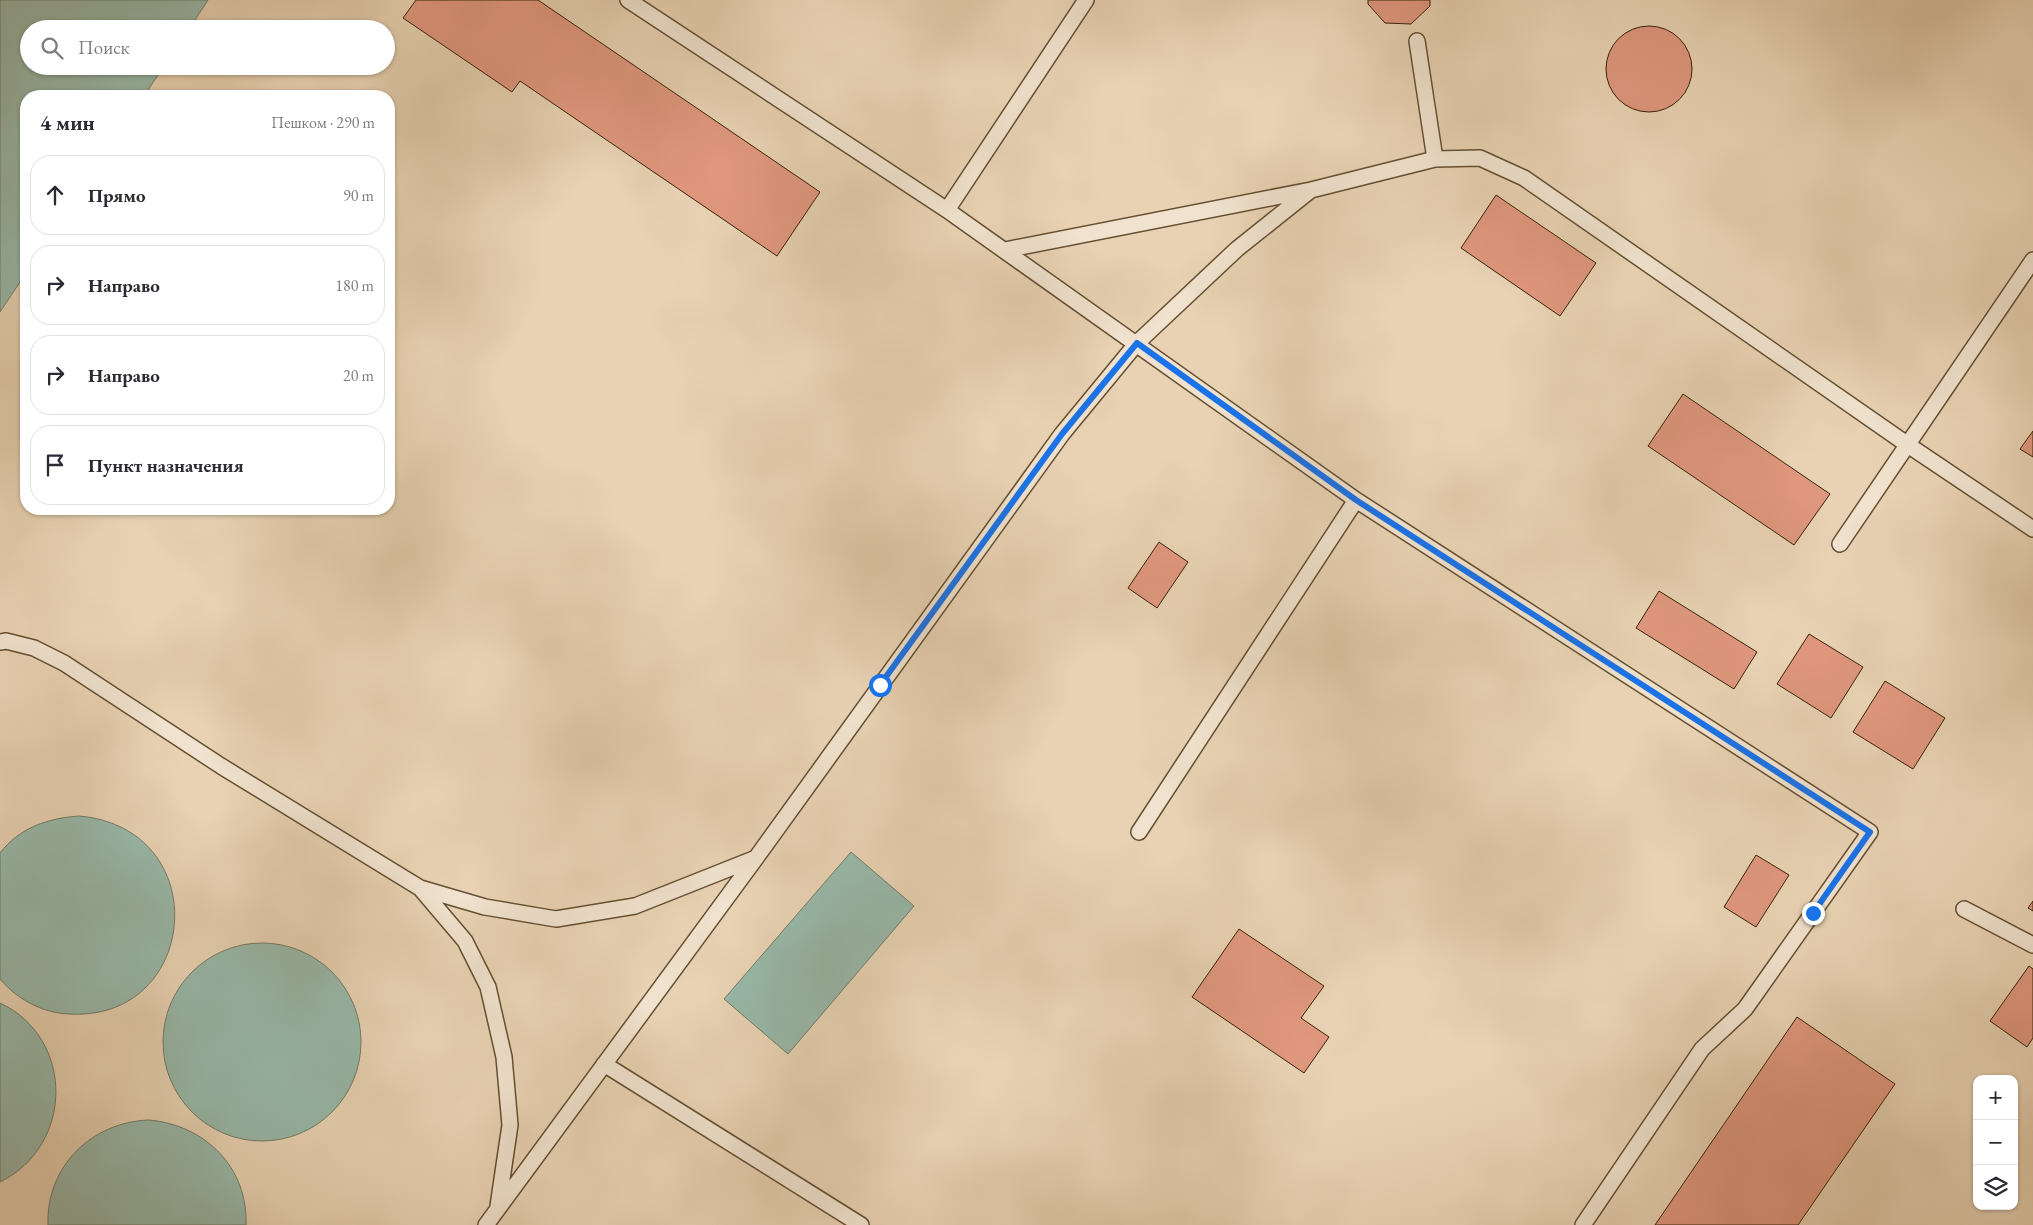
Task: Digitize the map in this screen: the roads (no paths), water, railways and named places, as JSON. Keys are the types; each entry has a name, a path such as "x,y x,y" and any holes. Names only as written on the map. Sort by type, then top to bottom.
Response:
{"lane":[{"path":"628,0 947,210 1356,500 1870,832 1745,1009 1702,1049 1583,1225"},
{"path":"947,210 1086,0"},
{"path":"1417,41 1435,159"},
{"path":"1005,250 1311,190 1435,159 1480,158 1524,178 1908,445 2033,529"},
{"path":"486,1225 756,858 1062,434 1137,343 1237,249 1311,190"},
{"path":"1840,544 2033,260"},
{"path":"1139,832 1356,500"},
{"path":"0,642 6,641 34,648 64,663 221,766 420,888 485,907 556,919 635,906 756,858"},
{"path":"420,888 465,941 488,987 504,1057 510,1125 497,1210"},
{"path":"1964,909 2033,945"},
{"path":"604,1064 861,1225"}]}
